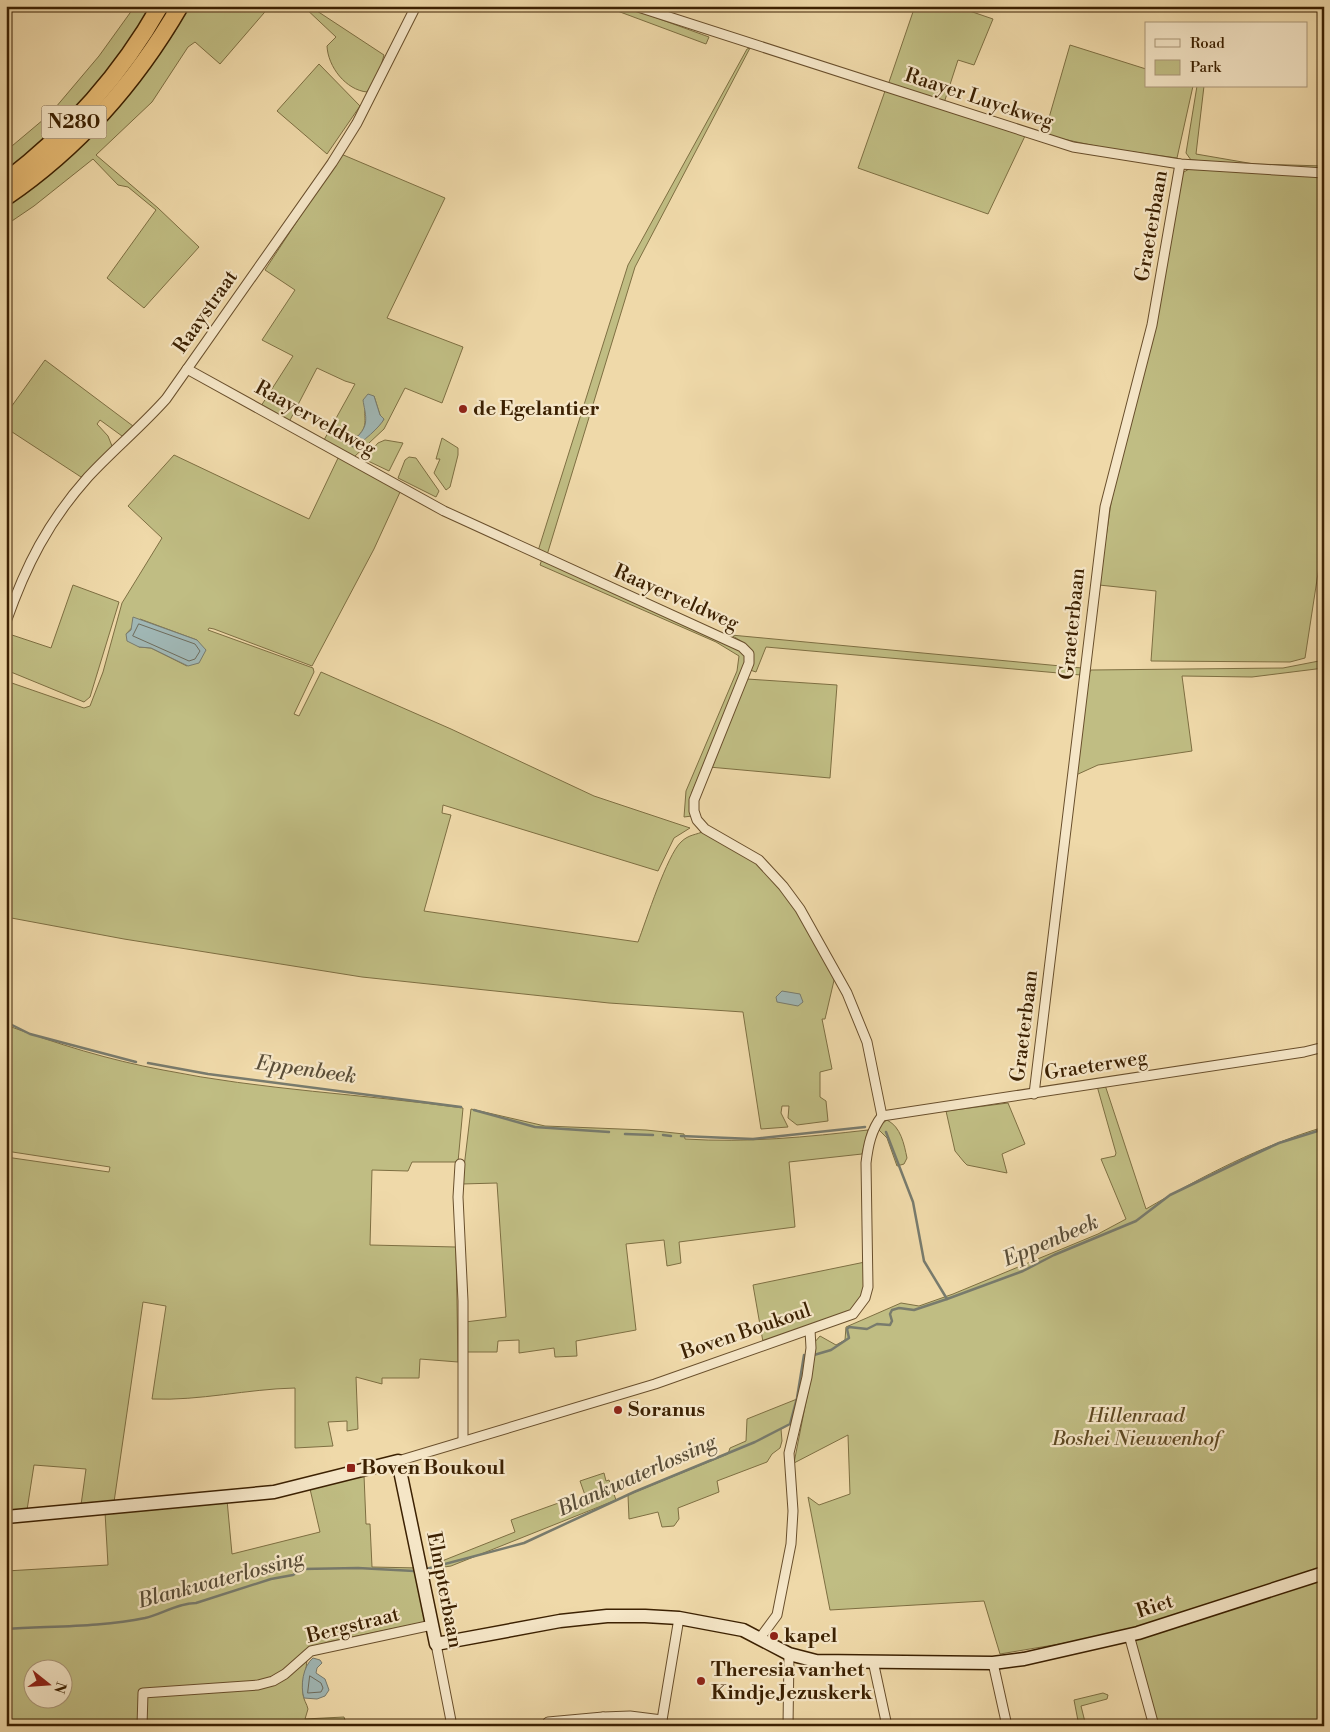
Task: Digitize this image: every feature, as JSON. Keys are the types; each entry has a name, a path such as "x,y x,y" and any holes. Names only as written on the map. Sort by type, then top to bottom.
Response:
{"highway":[{"name":"N280","path":"6,181 50,145 93,102 131,54 160,6"},
{"name":"N280","path":"6,197 59,156 107,108 143,64 180,6"}],"street":[{"name":"Raaystraat","path":"6,622 27,565 54,521 89,477 139,429 166,399 347,139 386,70 416,6"},
{"name":"Raayer Luyckweg","path":"635,6 1073,147 1180,164 1324,173"},
{"name":"Graeterbaan","path":"1034,1094 1106,506 1152,325 1180,164"},
{"name":"Raayerveldweg","path":"188,369 444,510 742,647 749,654 749,663 694,800 696,820 705,829 759,860 783,886 800,909 846,993 867,1042 879,1120"},
{"name":"Graeterweg","path":"879,1120 1304,1052 1324,1047"},
{"name":"Boven Boukoul","path":"6,1517 274,1492 398,1461 654,1384 853,1314 865,1298 869,1266 866,1163 868,1145 879,1120"},
{"path":"460,1164 458,1197 463,1301 463,1441"},
{"path":"760,1638 777,1615 791,1544 793,1511 789,1453 807,1377 811,1348 810,1330"},
{"name":"Elmpterbaan","path":"398,1461 452,1726"},
{"name":"Riet","path":"436,1644 560,1621 607,1616 679,1618 743,1630 789,1654 816,1661 993,1663 1024,1659 1129,1635 1324,1573"},
{"path":"544,1726 548,1722 603,1722 630,1716 661,1723 679,1618"},
{"name":"Bergstraat","path":"142,1726 143,1693 258,1685 272,1681 285,1674 311,1651 432,1625"},
{"path":"1129,1635 1154,1726"},
{"path":"788,1726 789,1654"},
{"path":"873,1661 887,1726"},
{"path":"993,1663 1007,1726"}],"green space":[{"path":"135,6 154,6 115,68 72,115 6,173 6,151 50,114 99,56"},
{"path":"188,6 270,6 220,64 195,42 188,47 152,102 96,155 158,208 199,247 144,308 107,278 156,210 128,187 118,185 93,159 34,206 6,225 6,204 146,71 174,33"},
{"path":"303,6 315,6 314,9 384,55 379,73 367,92 352,87 339,76 331,62 327,46 336,37"},
{"path":"604,6 624,6 709,37 706,44"},
{"path":"915,6 955,6 993,19 974,65 958,60 944,103 888,85"},
{"path":"1070,45 1145,69 1145,88 1193,88 1177,158 1105,148 1044,135"},
{"path":"750,48 635,267 547,555 538,551 628,265 747,49"},
{"path":"319,64 360,106 327,154 277,111"},
{"path":"1197,88 1204,88 1196,154 1254,164 1324,166 1324,170 1191,160 1186,153"},
{"path":"885,91 1025,136 988,214 858,168"},
{"path":"341,154 445,198 387,318 463,347 442,403 405,388 384,429 354,457 324,440 355,384 317,368 289,422 261,406 293,356 262,340 295,290 265,270","holes":["374,396 380,415 384,419 377,428 353,447 340,439 346,435 358,436 362,432 365,424 366,406"]},
{"path":"1191,168 1324,177 1324,534 1305,658 1290,662 1151,661 1156,591 1099,585 1111,503 1182,173"},
{"path":"45,360 133,426 122,436 100,420 97,424 108,436 112,446 81,477 6,428 6,414"},
{"path":"442,438 458,448 450,487 446,490 434,473 440,459 436,459"},
{"path":"385,440 403,443 389,471 368,461 366,456 378,443"},
{"path":"174,455 309,519 339,456 401,490 374,549 312,666 214,629 209,628 208,630 313,668 314,672 294,714 299,716 321,672 451,729 594,796 690,828 674,838 658,871 443,805 442,813 451,815 424,911 638,942 669,860 675,849 684,839 704,831 749,855 796,906 835,976 825,1019 822,1019 832,1069 820,1072 820,1097 826,1101 828,1121 797,1125 788,1118 789,1106 782,1106 781,1113 788,1127 761,1129 743,1012 609,1003 362,977 124,939 6,917 6,681 84,708 90,706 103,672 122,603 162,538 128,506","holes":["140,619 197,640 187,666 151,648 139,647 126,634"]},
{"path":"409,457 416,458 439,491 436,497 398,478 405,460"},
{"path":"542,559 741,648 746,657 743,673 692,792 690,806 692,816 684,817 686,791 737,671 739,656 716,642 540,565"},
{"path":"73,585 119,602 90,697 84,702 6,670 6,643 9,634 51,648"},
{"path":"731,635 1082,668 1081,675 766,647 756,672 750,670 751,656 749,648"},
{"path":"1324,660 1324,668 1252,677 1182,676 1192,751 1098,765 1076,775 1088,675 1091,670 1283,668"},
{"path":"747,679 837,685 830,778 709,767"},
{"path":"6,1025 103,1056 200,1077 463,1108 458,1162 412,1162 408,1171 372,1170 370,1245 456,1247 458,1362 420,1359 419,1378 382,1378 382,1384 356,1377 358,1429 347,1431 347,1421 328,1422 333,1446 295,1448 295,1388 188,1398 152,1399 166,1306 143,1302 114,1502 81,1505 86,1469 34,1465 27,1510 6,1512 6,1157 109,1172 110,1167 6,1151"},
{"name":"Hillenraad Boshei Nieuwenhof","path":"1105,1085 1146,1209 1232,1163 1277,1143 1324,1127 1324,1726 1157,1726 1131,1632 1000,1654 984,1601 830,1610 808,1497 819,1505 850,1494 848,1435 794,1463 812,1371 814,1343 820,1336 836,1345 845,1340 846,1327 901,1303 919,1306 953,1294 1098,1234 1126,1219 1101,1159 1115,1156 1116,1153 1097,1086"},
{"path":"1008,1103 1025,1144 1002,1154 1007,1173 967,1165 955,1151 946,1111"},
{"path":"471,1109 545,1126 646,1130 684,1134 685,1139 754,1140 868,1130 862,1154 789,1162 795,1227 679,1242 681,1263 667,1266 664,1240 626,1244 636,1330 576,1341 577,1356 555,1357 554,1348 519,1353 519,1340 498,1341 497,1352 466,1352 465,1322 506,1317 497,1183 462,1184"},
{"path":"887,1120 896,1127 901,1136 907,1158 904,1164 897,1166 887,1138 879,1130 880,1125"},
{"path":"865,1262 863,1296 852,1310 763,1342 753,1285"},
{"path":"797,1399 792,1423 781,1429 782,1441 780,1448 772,1454 767,1462 717,1481 719,1492 678,1508 679,1519 674,1526 662,1527 658,1512 629,1519 628,1495 728,1454 730,1448 746,1441 747,1419"},
{"path":"604,1473 606,1481 609,1480 616,1500 451,1566 438,1568 437,1563 515,1532 511,1520 564,1501 566,1504 586,1498 580,1481"},
{"path":"364,1475 366,1524 370,1524 372,1567 419,1568 425,1622 328,1642 305,1651 307,1662 302,1688 308,1709 305,1719 344,1717 347,1726 6,1726 6,1571 108,1565 105,1512 227,1500 232,1554 320,1532 310,1489"},
{"path":"1103,1693 1108,1695 1107,1699 1081,1706 1086,1726 1079,1726 1074,1700"}],"water":[{"path":"368,394 374,396 380,415 384,419 379,426 353,447 340,440 341,436 358,436 362,432 366,419 363,400"},
{"path":"133,617 197,640 206,650 199,663 188,666 151,648 139,647 127,641 126,634 131,630"},
{"path":"782,991 800,994 803,1002 798,1006 777,1002 776,997"},
{"path":"313,1658 320,1660 322,1663 317,1668 316,1673 325,1679 329,1690 325,1696 317,1699 304,1698 303,1693 302,1682 305,1671"}],"waterway":[{"name":"Eppenbeek","path":"6,1022 30,1034 136,1062"},
{"name":"Eppenbeek","path":"148,1063 208,1074 461,1107"},
{"name":"Eppenbeek","path":"474,1110 535,1127 609,1132"},
{"name":"Eppenbeek","path":"681,1136 753,1139 865,1127"},
{"name":"Eppenbeek","path":"886,1132 913,1202 924,1261 947,1299 1023,1271 1054,1255 1136,1221 1170,1195 1279,1143 1324,1129"},
{"name":"Eppenbeek","path":"625,1134 653,1135"},
{"name":"Eppenbeek","path":"663,1135 671,1136"},
{"name":"Blankwaterlossing","path":"814,1355 831,1350 849,1338 847,1329 849,1327 867,1329 877,1324 890,1325 892,1310 899,1308 914,1310 947,1299"},
{"name":"Blankwaterlossing","path":"426,1569 524,1543 634,1492 755,1442 790,1424 797,1398 804,1355"},
{"name":"Blankwaterlossing","path":"6,1629 94,1625 145,1618 271,1579 293,1575 302,1569 358,1568 414,1571"}],"place":[{"name":"de Egelantier","path":"463,409"},
{"name":"Soranus","path":"618,1410"},
{"name":"Boven Boukoul","path":"351,1468"},
{"name":"kapel","path":"774,1636"},
{"name":"Theresia van het Kindje Jezuskerk","path":"701,1681"}]}
